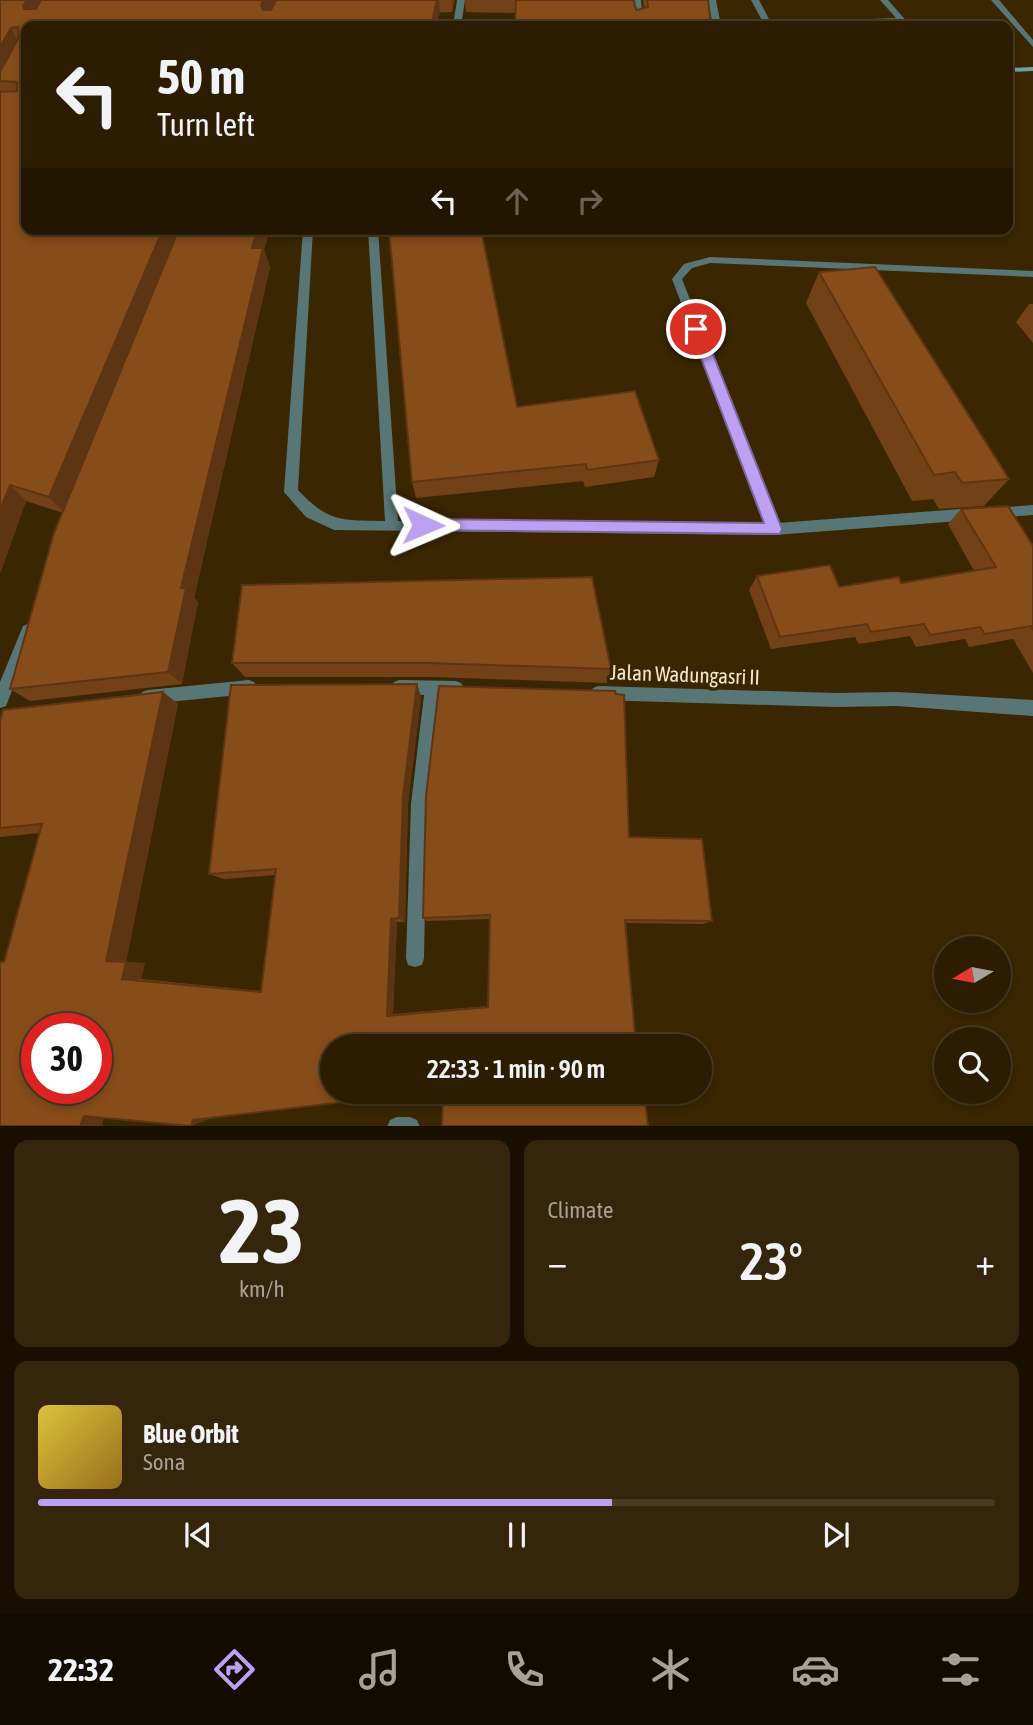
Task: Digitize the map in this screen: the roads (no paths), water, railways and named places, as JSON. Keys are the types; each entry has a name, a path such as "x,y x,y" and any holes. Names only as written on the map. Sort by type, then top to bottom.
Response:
{"main road":[{"path":"1013,70 1033,69"}],"street":[{"path":"458,21 461,0"},
{"path":"637,0 639,21"},
{"path":"712,0 717,21"},
{"path":"755,0 766,21"},
{"path":"884,0 902,21"},
{"path":"995,0 1033,44"},
{"path":"308,235 291,492 311,513 339,526 774,529 1033,510"},
{"path":"373,235 392,525"},
{"path":"774,529 677,279 688,266 710,260 1033,274"},
{"path":"0,701 32,622"},
{"path":"135,699 244,687 271,687"},
{"path":"379,687 474,688"},
{"path":"415,958 419,804 433,687"},
{"name":"Jalan Wadungasri II","path":"583,693 835,701 897,699 1033,708"},
{"path":"397,1126 410,1126"}]}
